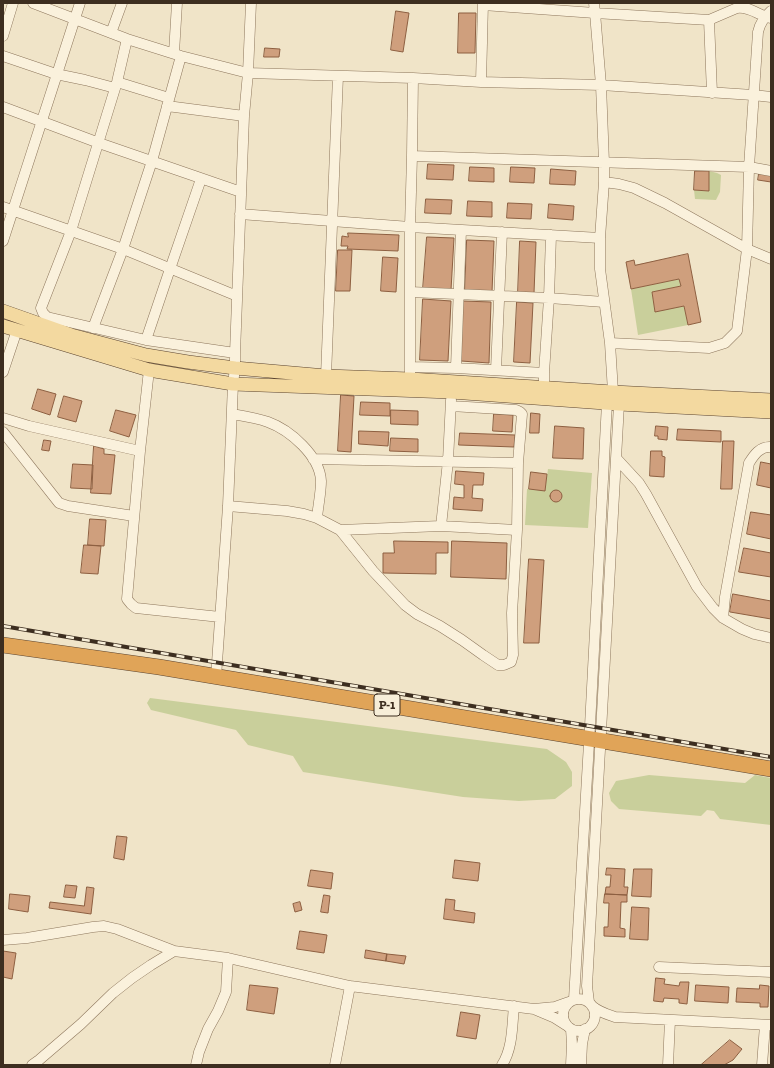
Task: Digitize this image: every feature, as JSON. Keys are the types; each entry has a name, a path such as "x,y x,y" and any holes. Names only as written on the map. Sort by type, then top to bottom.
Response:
{"highway":[{"name":"P-1","path":"3,645 159,667 771,769"}],"main road":[{"path":"3,311 71,335 146,355 235,368 326,376 410,379 544,387 613,399 771,412"},
{"path":"3,326 149,370 233,384 410,379 451,392 613,399 771,400"}],"street":[{"path":"3,36 13,3"},
{"path":"32,3 127,39 248,73 601,85 771,97"},
{"path":"3,242 8,208 42,122 56,74 80,3"},
{"path":"111,33 122,3"},
{"path":"93,328 123,249 152,161 168,102 177,54 177,3"},
{"path":"216,677 228,506 235,368 244,116 248,73 251,3"},
{"path":"481,82 483,4 595,8 709,20 742,7 769,15 760,24 758,32 749,167 747,249 737,332 724,343 709,348 610,343"},
{"path":"571,1065 572,1044 569,1027 562,1016 565,1006 571,1000 594,740 616,458 610,343 600,269 604,163 601,85 595,8"},
{"path":"709,20 712,93"},
{"path":"127,39 116,85 71,231 41,308 47,317 93,328 146,340 235,353"},
{"path":"3,56 56,74 116,85 168,102 244,116"},
{"path":"326,376 338,76"},
{"path":"413,78 410,227 410,379 456,368 544,373"},
{"path":"3,107 99,143 241,192"},
{"path":"412,156 749,167 771,171"},
{"path":"146,340 201,179"},
{"path":"604,182 634,188 670,206 747,249 771,259"},
{"path":"8,208 123,249 237,296"},
{"path":"240,214 410,227 600,238"},
{"path":"456,368 461,230"},
{"path":"496,370 502,232"},
{"path":"544,387 551,235"},
{"path":"410,292 604,302"},
{"path":"3,372 17,330"},
{"path":"149,370 140,451 127,599 136,608 220,617"},
{"path":"441,526 448,461 451,392"},
{"path":"581,1065 582,1044 588,1028 594,1018 594,1010 590,1004 587,994 587,986 594,740 613,399"},
{"path":"228,506 287,511 317,518 340,530 373,571 405,605 498,664 504,665 511,662 513,655 512,613 517,530 518,462 522,414 516,410 450,406"},
{"path":"232,414 268,422 281,428 292,436 313,459 318,468 321,480 317,518"},
{"path":"3,418 28,426 140,451"},
{"path":"3,432 59,503 68,506 134,516"},
{"path":"722,618 749,463 759,450 766,447 771,447"},
{"path":"616,458 639,483 697,587 712,608 722,618 748,632 771,638"},
{"path":"313,459 518,462"},
{"path":"340,530 441,526 517,530"},
{"path":"3,940 27,938 104,926 117,929 174,951 228,958 350,986 534,1009 554,1007 579,998 603,1013 615,1017 768,1025 762,1065"},
{"path":"32,1065 81,1024 113,993 132,978 174,951"},
{"path":"196,1065 199,1052 208,1029 226,992 228,958"},
{"path":"659,968 771,972"},
{"path":"335,1065 350,986"},
{"path":"502,1065 510,1044 514,1006"},
{"path":"534,1009 555,1018 576,1030 588,1028 596,1023 615,1017"},
{"path":"668,1065 670,1020"}],"green space":[{"path":"709,171 721,175 720,192 716,200 695,199 694,190 709,191"},
{"path":"679,279 681,286 652,292 655,311 684,306 688,325 638,335 631,289"},
{"path":"548,469 592,473 588,528 525,525 527,489 545,490"},
{"path":"150,698 547,749 566,762 572,772 572,786 555,799 519,801 463,797 303,772 293,756 248,745 236,730 151,710 147,703"},
{"path":"649,775 745,783 755,775 771,778 771,825 720,819 714,811 707,810 701,816 619,809 611,801 609,793 616,781"}],"building":[{"path":"396,11 409,13 403,52 391,50"},
{"path":"459,13 476,13 475,53 458,53"},
{"path":"265,48 280,49 279,57 264,57"},
{"path":"428,164 454,165 453,180 427,179"},
{"path":"470,167 494,168 494,182 469,181"},
{"path":"511,167 535,168 534,183 510,182"},
{"path":"551,169 576,171 575,185 550,184"},
{"path":"695,171 709,171 709,191 694,190"},
{"path":"759,174 771,175 771,182 758,180"},
{"path":"426,199 452,200 451,214 425,213"},
{"path":"468,201 492,202 492,217 467,216"},
{"path":"508,203 532,204 531,219 507,218"},
{"path":"549,204 574,206 573,220 548,218"},
{"path":"348,233 399,235 398,251 347,249 348,246 341,246 342,236 348,237"},
{"path":"427,237 454,238 451,290 423,289"},
{"path":"467,240 494,241 492,292 465,291"},
{"path":"520,241 536,242 534,293 518,293"},
{"path":"338,250 352,250 350,291 336,291"},
{"path":"688,254 701,322 688,325 684,306 655,312 652,292 681,286 679,279 631,289 626,262 634,260 635,265"},
{"path":"383,257 398,258 396,292 381,291"},
{"path":"423,299 451,301 448,361 420,360"},
{"path":"463,301 491,302 489,363 461,361"},
{"path":"517,302 533,303 530,363 514,362"},
{"path":"38,389 56,394 50,415 32,409"},
{"path":"341,395 354,396 351,452 338,451"},
{"path":"64,396 82,401 76,422 58,417"},
{"path":"361,402 390,403 390,416 360,415"},
{"path":"116,410 136,415 129,437 110,431"},
{"path":"391,410 418,411 418,425 391,424"},
{"path":"531,413 540,414 539,433 530,433"},
{"path":"494,414 513,415 512,432 493,431"},
{"path":"555,426 584,428 583,459 553,458"},
{"path":"656,426 668,427 667,440 658,439 658,436 655,436"},
{"path":"678,429 721,431 721,442 677,440"},
{"path":"359,431 389,432 388,446 359,444"},
{"path":"460,433 515,435 514,447 459,445"},
{"path":"391,438 418,439 418,452 390,451"},
{"path":"44,440 51,441 49,451 42,450"},
{"path":"723,441 734,441 732,489 721,489"},
{"path":"94,446 104,449 104,454 115,455 111,494 91,493"},
{"path":"651,451 662,451 662,456 665,457 664,477 650,476"},
{"path":"761,462 771,464 771,488 757,485"},
{"path":"73,464 93,465 92,489 71,488"},
{"path":"456,471 484,473 483,485 473,485 472,498 483,499 482,511 453,509 454,497 464,498 464,485 455,484"},
{"path":"531,472 547,474 545,491 529,489"},
{"path":"554,490 558,490 562,496 558,502 554,502 550,498 550,494"},
{"path":"751,512 771,515 771,539 747,534"},
{"path":"90,519 106,520 104,546 88,545"},
{"path":"394,541 448,542 448,553 436,553 436,574 383,573 383,553 394,553"},
{"path":"452,541 507,543 506,579 451,577"},
{"path":"84,545 101,546 98,574 81,573"},
{"path":"744,548 771,553 771,577 739,572"},
{"path":"529,559 544,560 539,643 524,643"},
{"path":"733,594 771,601 771,619 730,612"},
{"path":"117,836 127,837 124,860 114,858"},
{"path":"455,860 480,863 478,881 453,878"},
{"path":"607,868 625,869 624,887 628,887 627,895 605,894 606,887 610,887 611,875 606,875"},
{"path":"634,869 652,869 651,897 632,896"},
{"path":"311,870 333,873 331,889 308,886"},
{"path":"66,885 77,886 75,898 64,897"},
{"path":"87,887 94,888 91,914 49,908 50,902 84,906"},
{"path":"10,894 30,896 28,912 9,909"},
{"path":"605,894 627,895 627,902 621,902 620,928 625,929 625,937 604,936 604,927 608,927 609,903 604,903"},
{"path":"324,895 330,896 328,913 321,912"},
{"path":"446,899 455,900 454,910 475,913 474,923 444,919"},
{"path":"300,902 302,910 295,912 293,904"},
{"path":"632,907 649,908 648,940 630,939"},
{"path":"300,931 327,935 324,953 297,949"},
{"path":"366,950 387,954 386,961 365,958"},
{"path":"3,951 16,953 12,979 3,977"},
{"path":"387,954 406,956 404,964 386,961"},
{"path":"656,978 665,979 664,984 679,986 680,982 689,982 687,1004 679,1003 679,999 664,998 663,1002 654,1001"},
{"path":"250,985 278,988 274,1014 247,1010"},
{"path":"696,985 729,987 728,1003 695,1001"},
{"path":"760,985 769,986 768,1007 760,1007 760,1003 736,1002 737,988 759,989"},
{"path":"461,1012 480,1015 476,1039 457,1036"},
{"path":"730,1040 742,1049 733,1060 724,1065 701,1065"}],"railway":[{"path":"3,626 771,757"}]}
